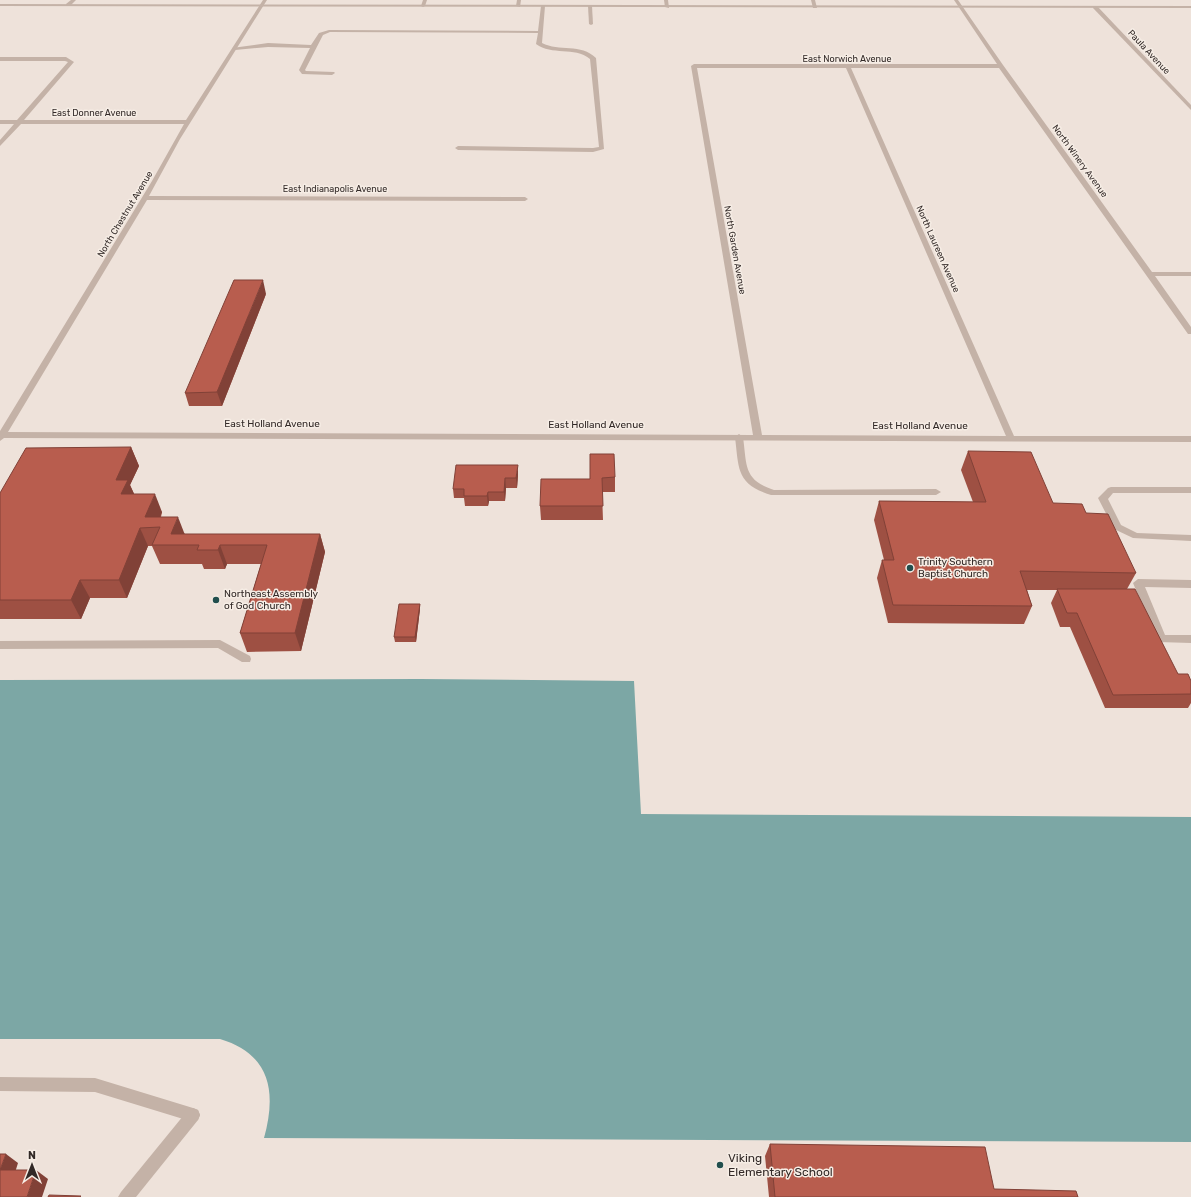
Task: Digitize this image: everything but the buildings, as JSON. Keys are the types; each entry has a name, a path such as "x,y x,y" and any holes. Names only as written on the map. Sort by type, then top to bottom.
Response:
{"street":[{"path":"68,5 74,0"},
{"path":"423,6 425,0"},
{"path":"518,6 519,0"},
{"path":"666,0 666,7"},
{"path":"813,0 815,7"},
{"name":"North Winery Avenue","path":"956,0 1001,66 1191,332"},
{"path":"0,5 263,3 423,6 1191,7"},
{"name":"North Chestnut Avenue","path":"1,436 145,198 187,122 263,3"},
{"path":"458,148 593,150 602,148 593,58 582,51 542,47 539,44 543,6"},
{"path":"590,6 591,24"},
{"name":"Paula Avenue","path":"1095,7 1191,108"},
{"path":"332,73 304,73 302,70 321,34 329,31 540,32"},
{"path":"235,48 289,50 299,47 313,47"},
{"path":"0,59 66,59 71,61 0,144"},
{"name":"East Norwich Avenue","path":"694,66 1001,66"},
{"name":"North Garden Avenue","path":"694,66 758,437"},
{"name":"North Laureen Avenue","path":"848,67 1011,438"},
{"name":"East Donner Avenue","path":"0,122 187,122"},
{"name":"East Indianapolis Avenue","path":"145,198 525,199"},
{"path":"1150,274 1191,274"},
{"name":"East Holland Avenue","path":"1,436 1191,439"},
{"path":"739,437 745,473 748,481 764,491 774,493 936,492"},
{"path":"1191,490 1111,490 1103,498 1117,527 1136,536 1191,538"},
{"path":"1191,584 1138,583 1162,639 1191,639"},
{"path":"0,645 220,644 246,659"},
{"path":"0,1084 94,1085 193,1115 126,1197"}],"water":[{"path":"420,679 634,681 641,814 1191,817 1191,1142 264,1138 270,1105 266,1076 250,1054 237,1046 220,1039 0,1039 0,680"}],"place":[{"name":"Trinity Southern Baptist Church","path":"910,568"},
{"name":"Northeast Assembly of God Church","path":"216,600"},
{"name":"Viking Elementary School","path":"720,1165"}]}
